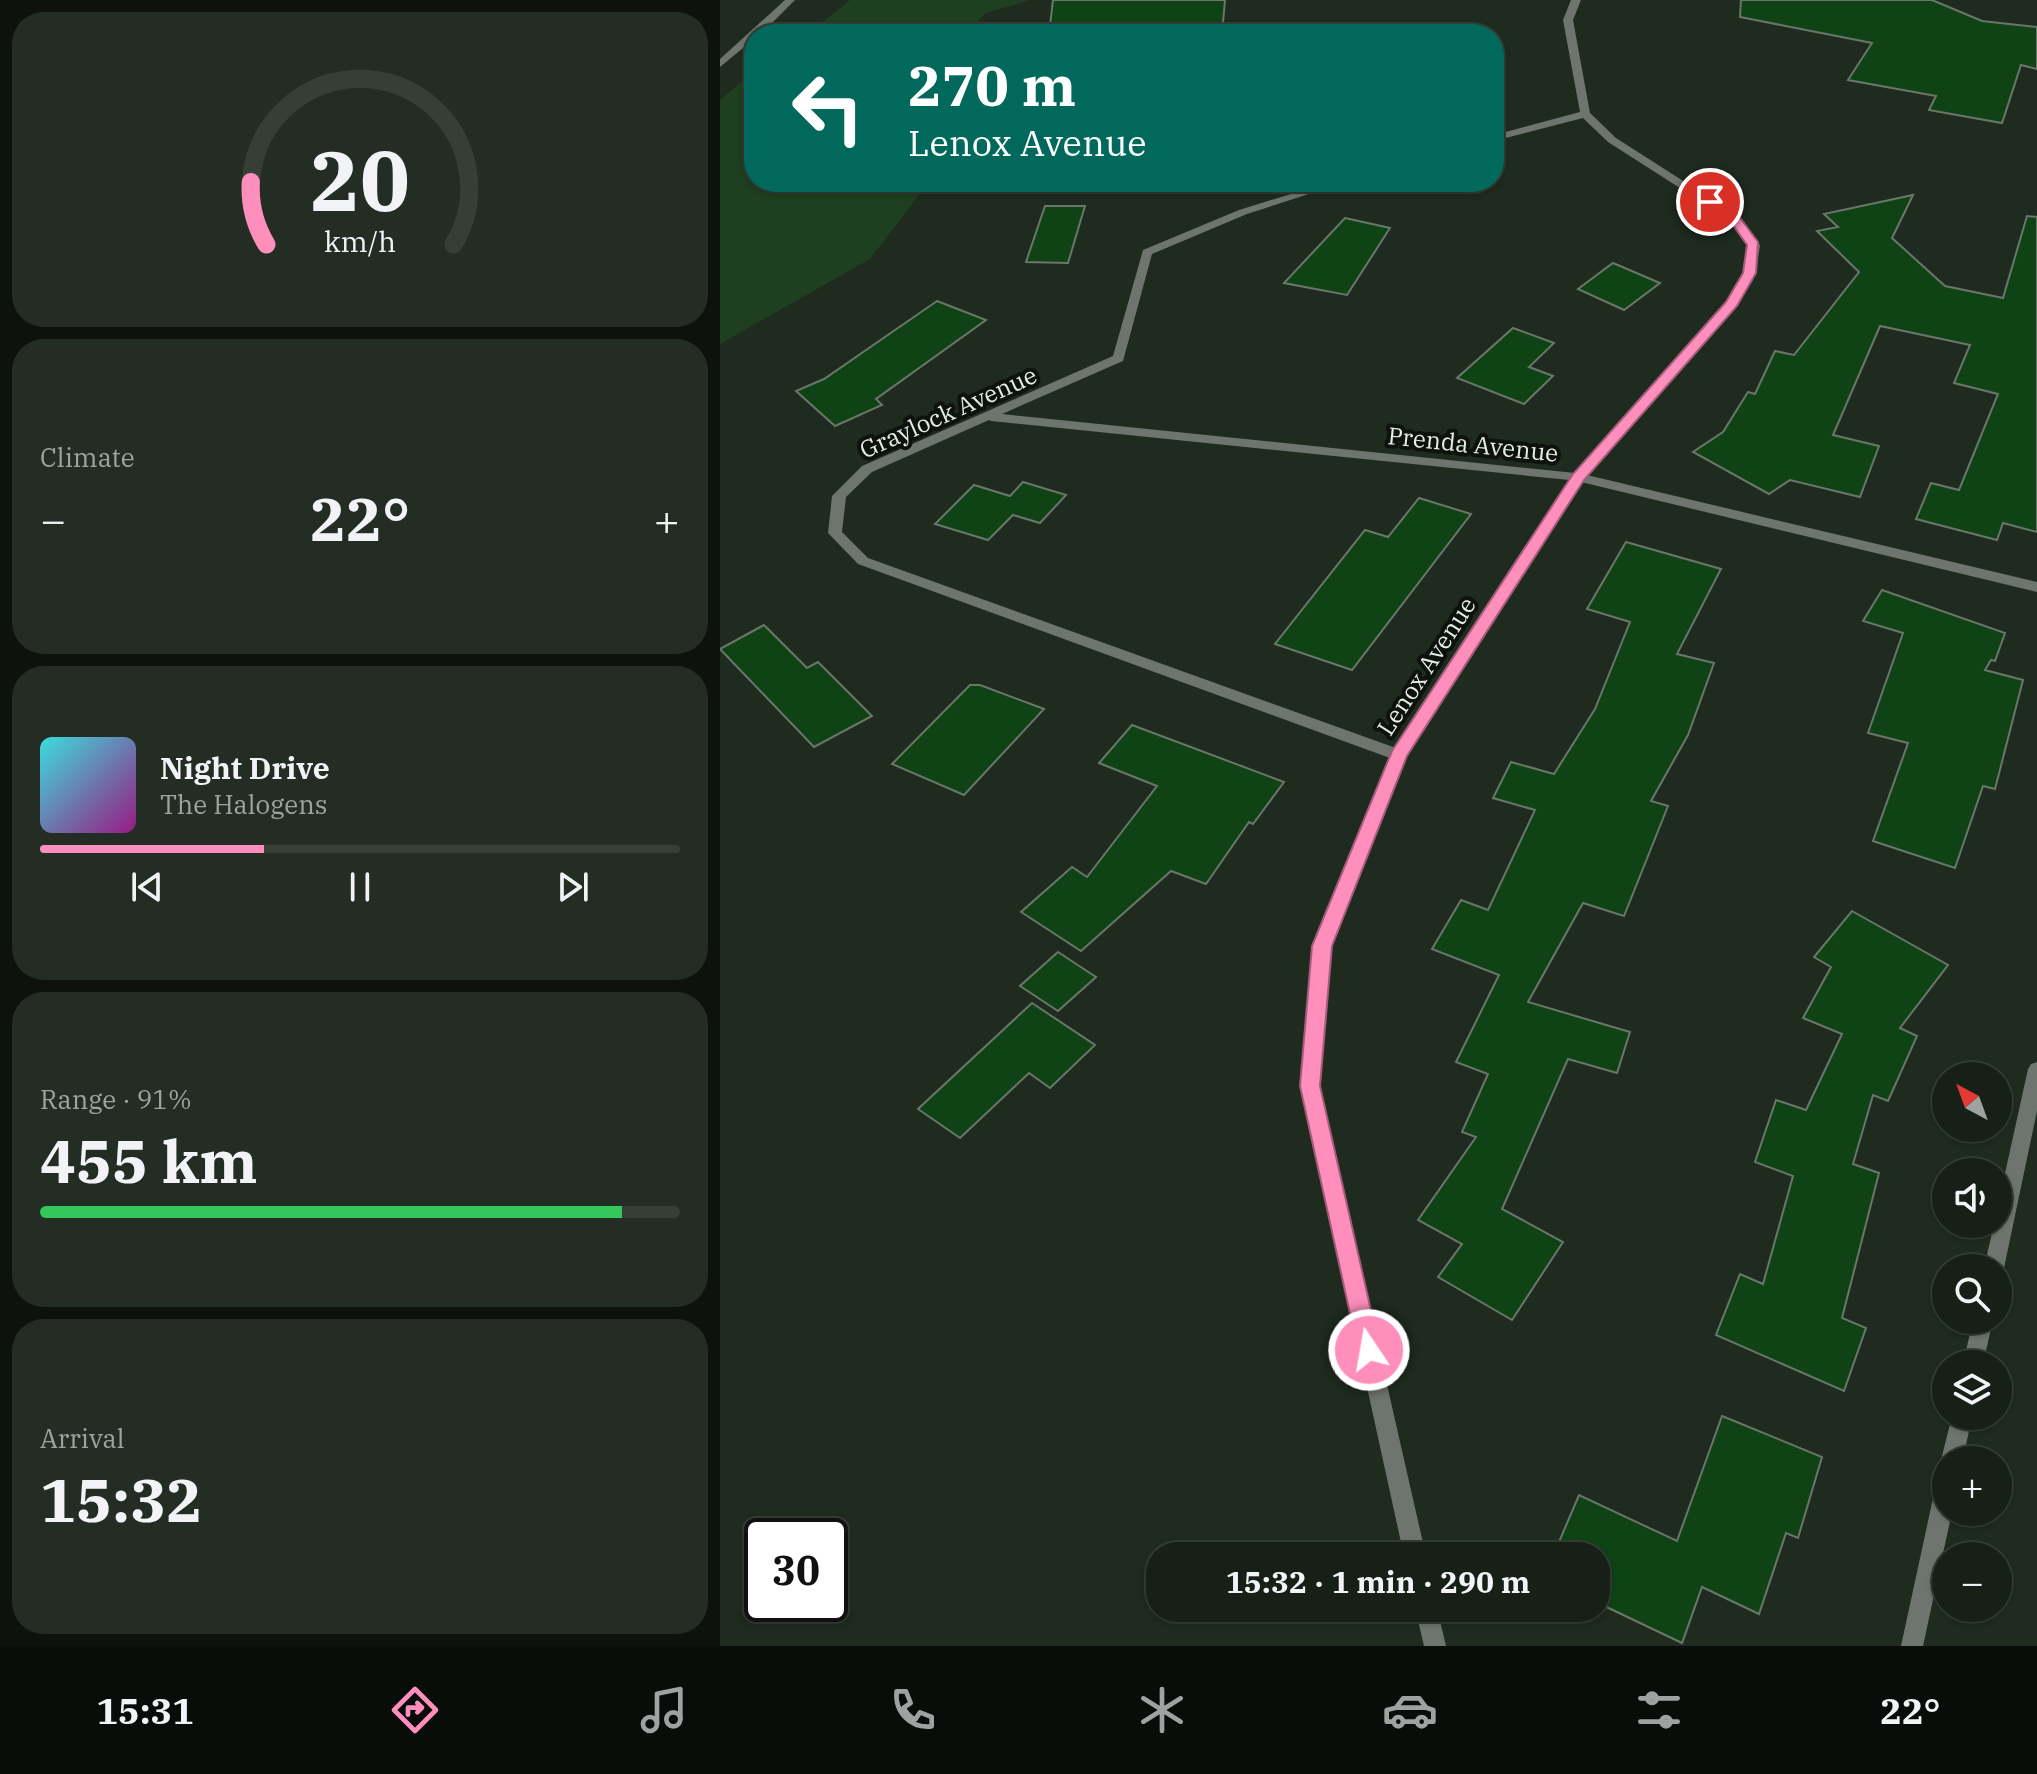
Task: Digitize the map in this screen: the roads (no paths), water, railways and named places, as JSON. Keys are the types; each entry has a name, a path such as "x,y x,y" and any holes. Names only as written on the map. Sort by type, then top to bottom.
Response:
{"street":[{"path":"765,24 790,0"},
{"path":"1504,135 1585,114 1568,20 1576,0"},
{"path":"720,64 744,43"},
{"name":"Lenox Avenue","path":"1412,1542 1310,1086 1322,946 1399,755 1578,477 1732,303 1750,273 1754,245 1734,218 1612,140 1585,114"},
{"name":"Graylock Avenue","path":"1308,192 1243,212 1147,252 1119,358 867,469 839,496 835,533 863,561 1399,755"},
{"name":"Prenda Avenue","path":"990,417 1578,477 2037,587"},
{"path":"1997,1254 2037,1069"},
{"path":"1912,1646 1938,1526"},
{"path":"1429,1622 1435,1646"}]}
